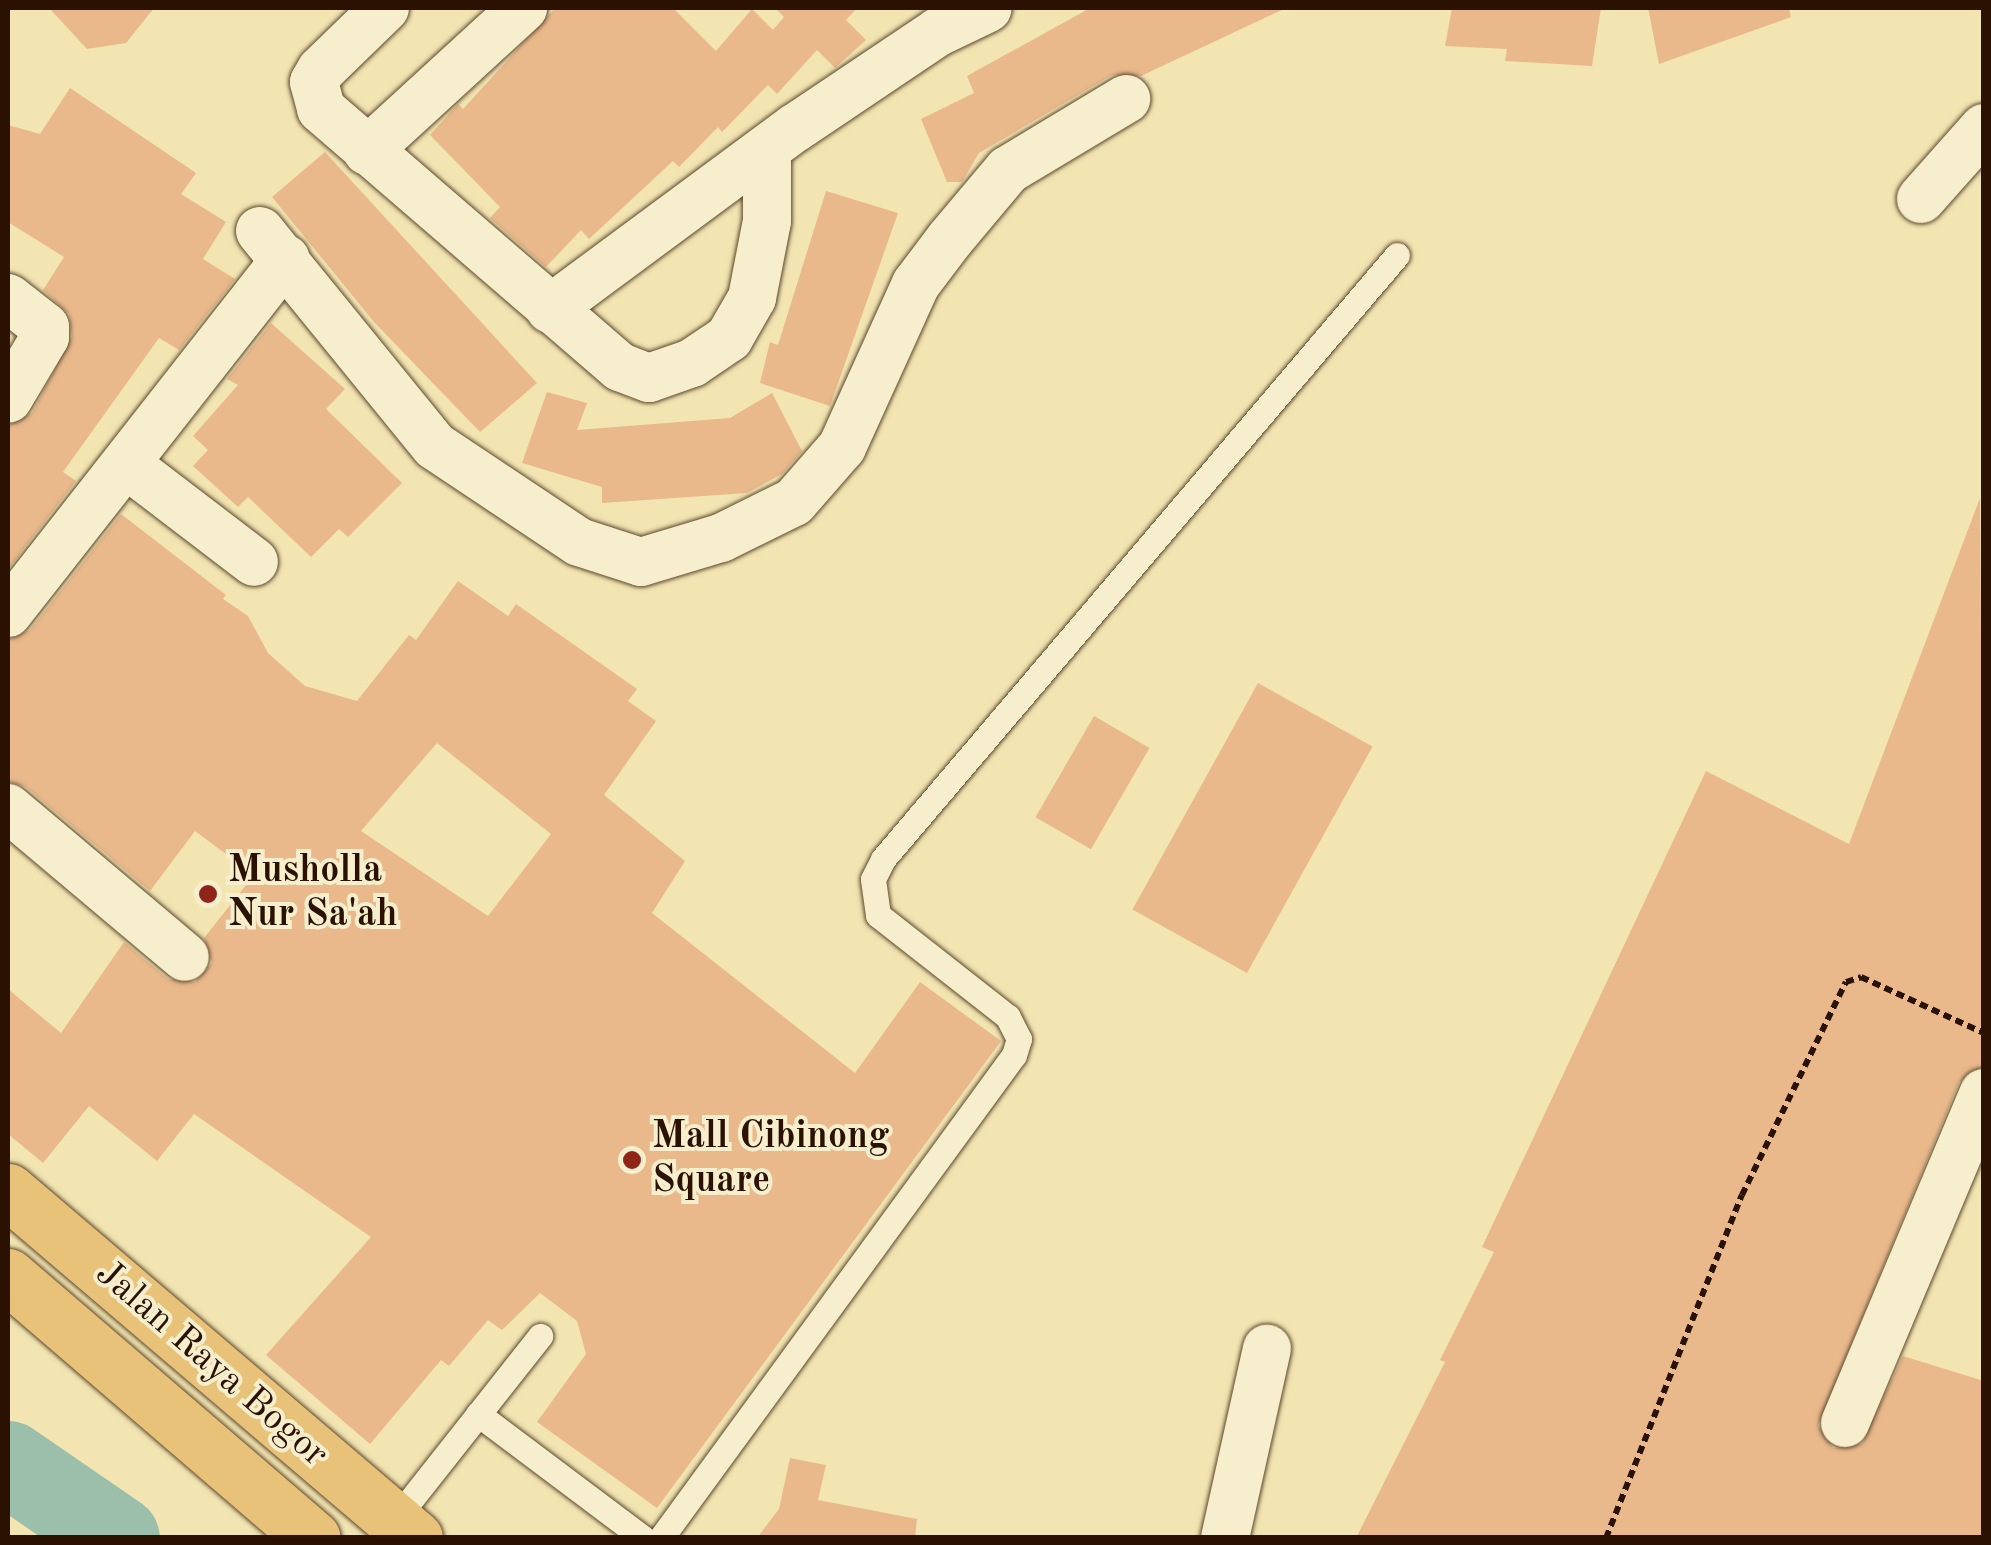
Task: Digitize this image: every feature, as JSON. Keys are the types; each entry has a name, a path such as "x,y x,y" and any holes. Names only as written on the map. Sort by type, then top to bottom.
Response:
{"highway":[{"name":"Jalan Raya Bogor","path":"8,1191 405,1530"},
{"name":"Jalan Raya Bogor","path":"8,1276 313,1538"}],"street":[{"path":"385,8 314,82 320,109 550,309 620,366 649,378 692,363 728,338 752,298 766,221 767,152"},
{"path":"367,152 524,8"},
{"path":"550,309 767,152 926,20 988,8"},
{"path":"16,588 126,464 273,245 436,446 579,542 641,562 720,538 794,502 842,447 916,284 1008,170 1126,99"},
{"path":"1921,198 1984,128"},
{"path":"8,298 44,326 45,337 8,399"},
{"path":"126,464 254,562"},
{"path":"8,808 185,956"},
{"path":"1845,1423 1984,1093"},
{"path":"1225,1538 1267,1349"}],"lane":[{"path":"661,1538 1014,1055 1019,1039 1008,1017 878,915 872,890 882,859 1397,256"},
{"path":"405,1530 478,1414 540,1336"},
{"path":"478,1414 643,1538"}],"path":[{"path":"1606,1538 1742,1196 1846,982 1861,977 1984,1033"}],"building":[{"path":"49,8 154,8 126,43 87,49"},
{"path":"555,8 673,8 716,51 752,9 773,30 784,17 775,8 857,8 846,20 866,40 835,68 817,50 777,94 768,85 722,132 718,127 679,167 673,161 589,239 581,230 546,267 490,218 500,207 430,135 458,104 463,109"},
{"path":"1090,8 1286,8 1141,76 1112,75 979,153 962,182 947,182 921,119 974,93 967,76"},
{"path":"1452,8 1601,8 1592,66 1505,61 1507,49 1445,46"},
{"path":"1648,8 1789,8 1791,17 1659,64"},
{"path":"70,88 196,173 181,194 226,222 203,259 235,279 179,350 159,338 63,472 76,481 8,569 8,426 32,413 72,337 69,314 43,290 64,257 8,222 8,125 40,134"},
{"path":"325,152 537,383 480,432 374,322 272,197"},
{"path":"826,191 898,213 830,406 760,383 770,342 778,345"},
{"path":"271,323 345,389 326,409 402,483 348,537 339,529 311,557 248,497 238,507 193,466 208,450 193,436 238,385 227,379"},
{"path":"547,392 587,403 577,430 730,418 772,393 802,451 782,474 747,493 602,503 602,487 522,463"},
{"path":"1980,498 1984,1066 1959,1082 1818,1425 1833,1448 1862,1444 1903,1356 1984,1381 1984,1538 1356,1538 1445,1362 1440,1360 1494,1252 1482,1247 1706,771 1849,844"},
{"path":"121,514 226,595 223,599 248,616 268,653 305,686 357,701 409,635 416,640 458,581 508,616 516,604 637,689 628,701 656,721 604,795 685,861 652,913 855,1073 920,982 1001,1041 657,1508 537,1422 586,1354 577,1321 540,1293 502,1330 488,1320 449,1366 441,1360 370,1444 266,1355 371,1237 194,1114 157,1161 89,1106 43,1163 8,1134 8,989 61,1033 124,942 168,979 195,982 212,963 204,938 254,875 195,831 150,891 26,787 8,781 8,640 30,630","holes":["437,743 551,834 488,916 361,831"]},
{"path":"1258,683 1373,747 1247,973 1132,910"},
{"path":"1094,716 1149,748 1091,849 1036,817"},
{"path":"790,1458 826,1465 818,1500 917,1519 915,1538 757,1538 779,1509"}],"waterway":[{"path":"8,1463 117,1538"}],"place":[{"name":"Musholla Nur Sa'ah","path":"208,894"},
{"name":"Mall Cibinong Square","path":"632,1160"}]}
